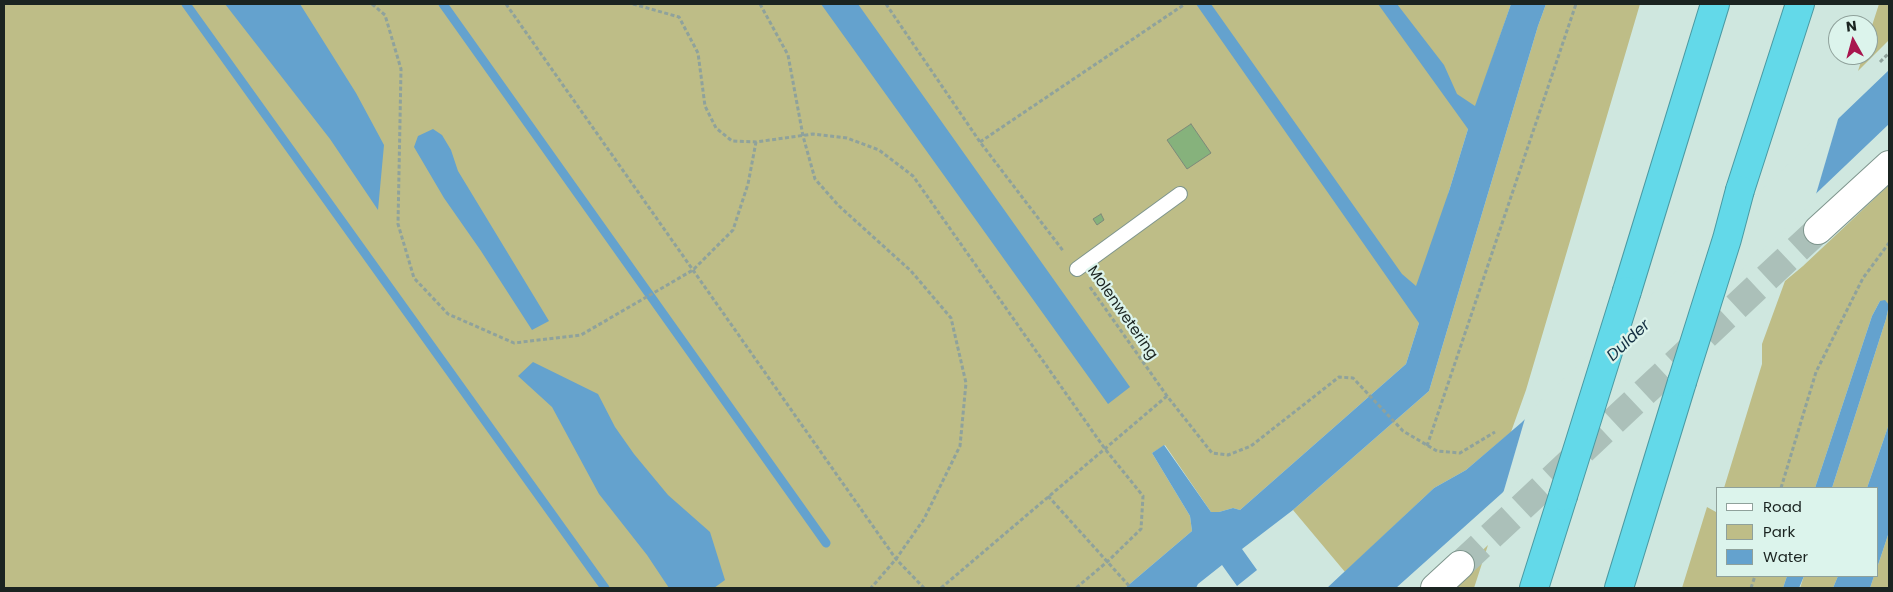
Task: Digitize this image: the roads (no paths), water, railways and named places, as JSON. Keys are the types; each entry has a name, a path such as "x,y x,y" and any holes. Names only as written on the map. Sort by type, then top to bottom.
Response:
{"highway":[{"path":"1534,588 1715,4"},
{"path":"1619,588 1727,239 1740,190 1800,4"}],"street":[{"path":"1818,230 1889,165"},
{"path":"1435,588 1460,565"}],"lane":[{"path":"1078,269 1180,194"}],"water":[{"path":"225,4 300,4 356,93 384,145 378,210 330,139"},
{"path":"821,4 858,4 1130,387 1108,404"},
{"path":"1196,4 1211,4 1402,274 1416,286 1468,129 1378,4 1397,4 1444,65 1457,94 1475,106 1511,4 1546,4 1429,391 1293,510 1242,549 1257,570 1237,586 1222,565 1198,584 1196,588 1125,588 1192,531 1190,516 1152,453 1164,445 1211,512 1233,508 1240,510 1406,364 1419,323"},
{"name":"Dulder","path":"1889,70 1889,124 1501,494 1396,588 1327,588 1434,488 1466,470 1521,423"},
{"path":"433,129 442,135 451,150 458,171 549,321 532,330 444,198 414,147 418,136"},
{"path":"1885,300 1889,305 1886,319 1832,487 1815,487 1872,316 1880,301"},
{"path":"533,362 598,394 615,427 634,454 668,495 710,532 725,580 714,588 669,588 647,555 599,494 552,407 518,376"},
{"path":"1889,424 1889,532 1878,565 1878,487 1867,487"},
{"path":"1787,577 1804,577 1799,588 1783,588"},
{"path":"1838,577 1874,577 1870,588 1833,588"}],"waterway":[{"path":"186,4 605,588"},
{"path":"443,4 826,543"}],"tunnel":[{"path":"1460,565 1818,230"}]}
